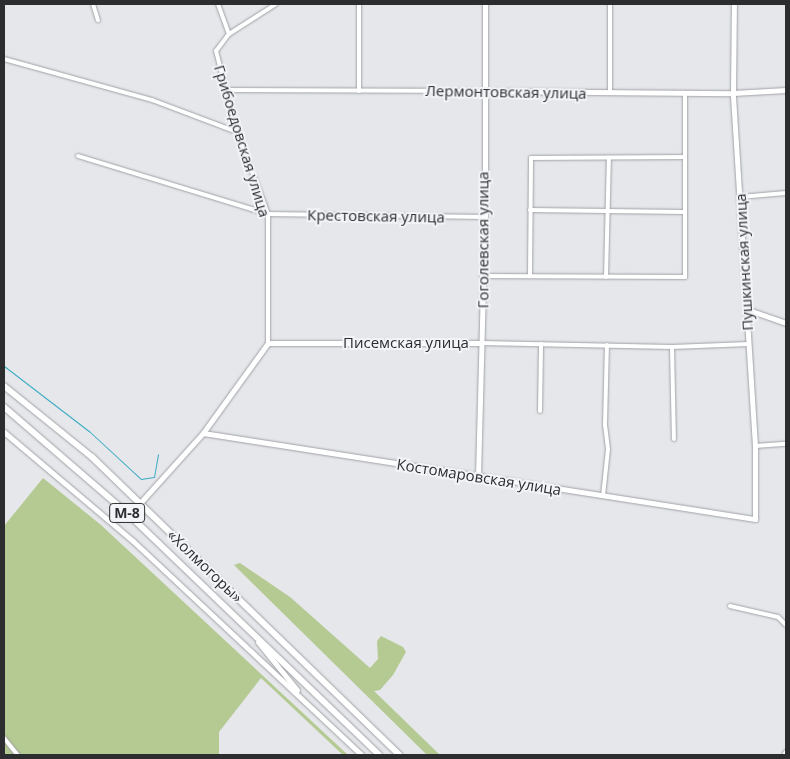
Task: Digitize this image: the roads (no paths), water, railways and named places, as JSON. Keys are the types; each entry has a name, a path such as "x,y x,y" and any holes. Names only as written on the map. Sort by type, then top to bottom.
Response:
{"highway":[{"name":"«Холмогоры»","path":"4,386 92,457 399,755"},
{"name":"«Холмогоры»","path":"4,406 127,514 379,755"}],"street":[{"path":"93,4 98,20"},
{"path":"218,4 230,34 276,4"},
{"path":"359,4 359,91"},
{"name":"Гоголевская улица","path":"478,476 485,217 483,91 485,4"},
{"path":"610,4 610,93"},
{"name":"Пушкинская улица","path":"734,4 733,93 755,446 755,519"},
{"name":"Грибоедовская улица","path":"230,34 216,51 237,132 268,214 268,343"},
{"path":"4,59 152,100 237,132"},
{"name":"Лермонтовская улица","path":"226,90 610,93 733,93 786,90"},
{"path":"482,276 686,277 685,93"},
{"name":"Крестовская улица","path":"78,156 268,214 485,217"},
{"path":"530,276 531,158 685,158"},
{"path":"606,276 609,158"},
{"path":"740,197 786,194"},
{"path":"530,210 685,212"},
{"path":"746,309 786,323"},
{"path":"140,503 203,433 268,343"},
{"name":"Писемская улица","path":"268,343 481,343 672,346 748,344"},
{"path":"540,411 541,344"},
{"path":"603,496 608,449 607,345"},
{"path":"672,346 674,440"},
{"path":"4,432 133,541 264,666 305,700 362,755"},
{"name":"Костомаровская улица","path":"203,433 234,440 755,519"},
{"path":"755,446 786,444"},
{"path":"730,606 778,617 786,625"},
{"path":"244,625 305,700"},
{"path":"4,738 18,755"}],"waterway":[{"path":"4,366 90,432 141,479 154,477 158,454"}]}
